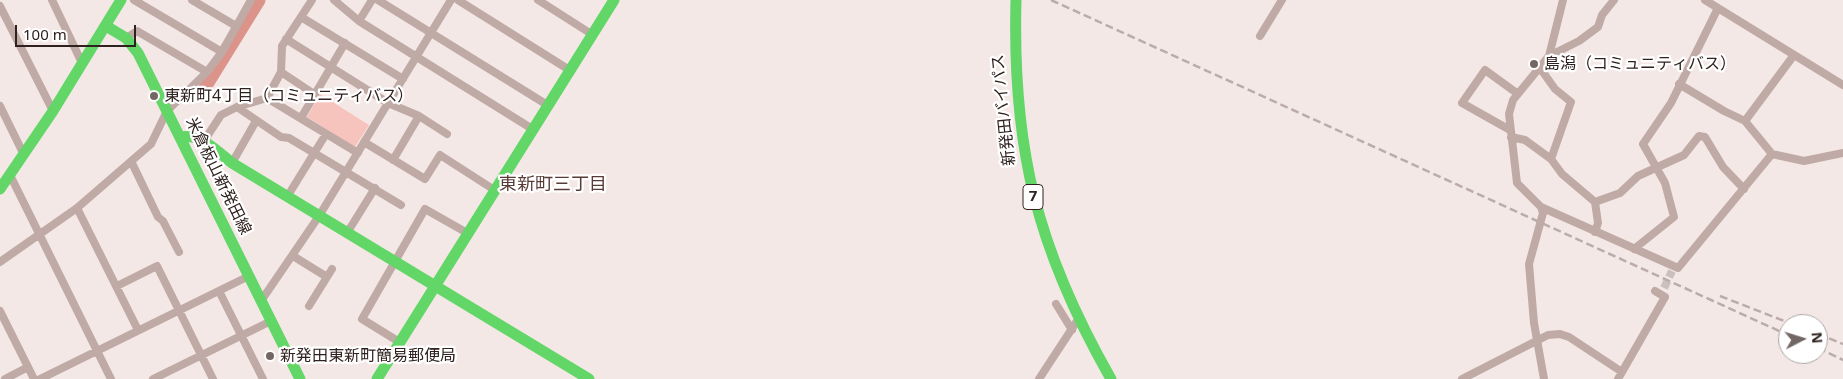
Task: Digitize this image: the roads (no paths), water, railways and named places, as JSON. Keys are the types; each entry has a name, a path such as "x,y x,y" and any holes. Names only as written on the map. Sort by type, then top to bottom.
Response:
{"main road":[{"path":"377,379 614,0"},
{"name":"新発田バイパス","path":"1016,0 1016,89 1024,158 1037,216 1074,326 1111,379"},
{"path":"0,188 53,111 106,26 118,1"},
{"name":"米倉板山新発田線","path":"106,26 126,38 138,53 300,379"},
{"path":"180,137 190,135 204,142 232,163 347,232 394,263 589,379"}],"street":[{"path":"52,0 82,63"},
{"path":"134,0 222,52"},
{"path":"192,0 236,26"},
{"path":"204,142 221,115 237,107 268,98 281,72 282,46 312,0"},
{"path":"334,0 359,21 534,130"},
{"path":"359,21 372,0"},
{"path":"378,0 549,106"},
{"path":"261,301 319,216 451,0"},
{"path":"458,0 571,71"},
{"path":"538,0 593,35"},
{"path":"1260,36 1282,0"},
{"path":"1564,0 1548,56 1513,100 1509,114 1517,183 1541,207 1634,249 1673,269 1678,268 1772,154"},
{"path":"1548,56 1579,41 1598,28 1602,15 1614,0"},
{"path":"1705,0 1843,85"},
{"path":"0,262 40,236 77,208 151,144 167,111 207,72 222,52 248,1"},
{"path":"0,6 53,111"},
{"path":"1634,249 1674,217 1665,183 1643,144 1671,103 1718,8"},
{"path":"301,17 403,79"},
{"path":"126,38 137,31 207,72"},
{"path":"286,39 388,104 419,116 446,134"},
{"path":"301,118 345,43"},
{"path":"1745,121 1794,55"},
{"path":"1540,68 1555,89 1572,102 1551,159"},
{"path":"1518,94 1485,70 1462,103 1511,134 1525,140 1551,159 1562,174 1595,202 1598,223 1595,232"},
{"path":"281,72 314,94"},
{"path":"1679,84 1724,111 1745,121 1772,154 1804,162 1843,153"},
{"path":"268,98 358,153"},
{"path":"0,106 24,155"},
{"path":"237,107 281,137 289,138 401,205"},
{"path":"393,160 419,116"},
{"path":"232,163 256,121"},
{"path":"287,197 326,134"},
{"path":"1595,202 1620,193 1638,176 1684,155 1700,136 1704,137 1724,167 1744,189"},
{"path":"364,142 425,179 440,155 496,191"},
{"path":"132,162 158,217 164,221 179,252"},
{"path":"10,175 111,379"},
{"path":"347,232 375,188"},
{"path":"1541,207 1543,213 1529,264 1537,340 1544,379"},
{"path":"77,208 138,330"},
{"path":"401,343 362,318 425,209 469,234"},
{"path":"293,256 327,277"},
{"path":"117,286 157,266 213,379"},
{"path":"309,306 332,269"},
{"path":"40,379 249,276"},
{"path":"219,291 264,379"},
{"path":"1462,379 1537,340 1548,335 1560,334 1569,337 1620,375 1665,297 1660,291"},
{"path":"1039,379 1074,326 1056,304"},
{"path":"0,311 34,379"},
{"path":"153,379 271,321"},
{"path":"5,379 28,367"}],"waterway":[{"path":"206,84 258,0"}],"tunnel":[{"path":"1664,288 1672,271"}],"railway":[{"path":"1051,0 1778,330"},
{"path":"1720,296 1778,319"},
{"path":"1828,338 1843,344"},
{"path":"1828,353 1843,360"}],"place":[{"name":"島潟（コミュニティバス）","path":"1534,64"},
{"name":"東新町4丁目（コミュニティバス）","path":"154,96"},
{"name":"新発田東新町簡易郵便局","path":"270,356"}],"district":[{"name":"東新町三丁目","path":"553,185"}]}
